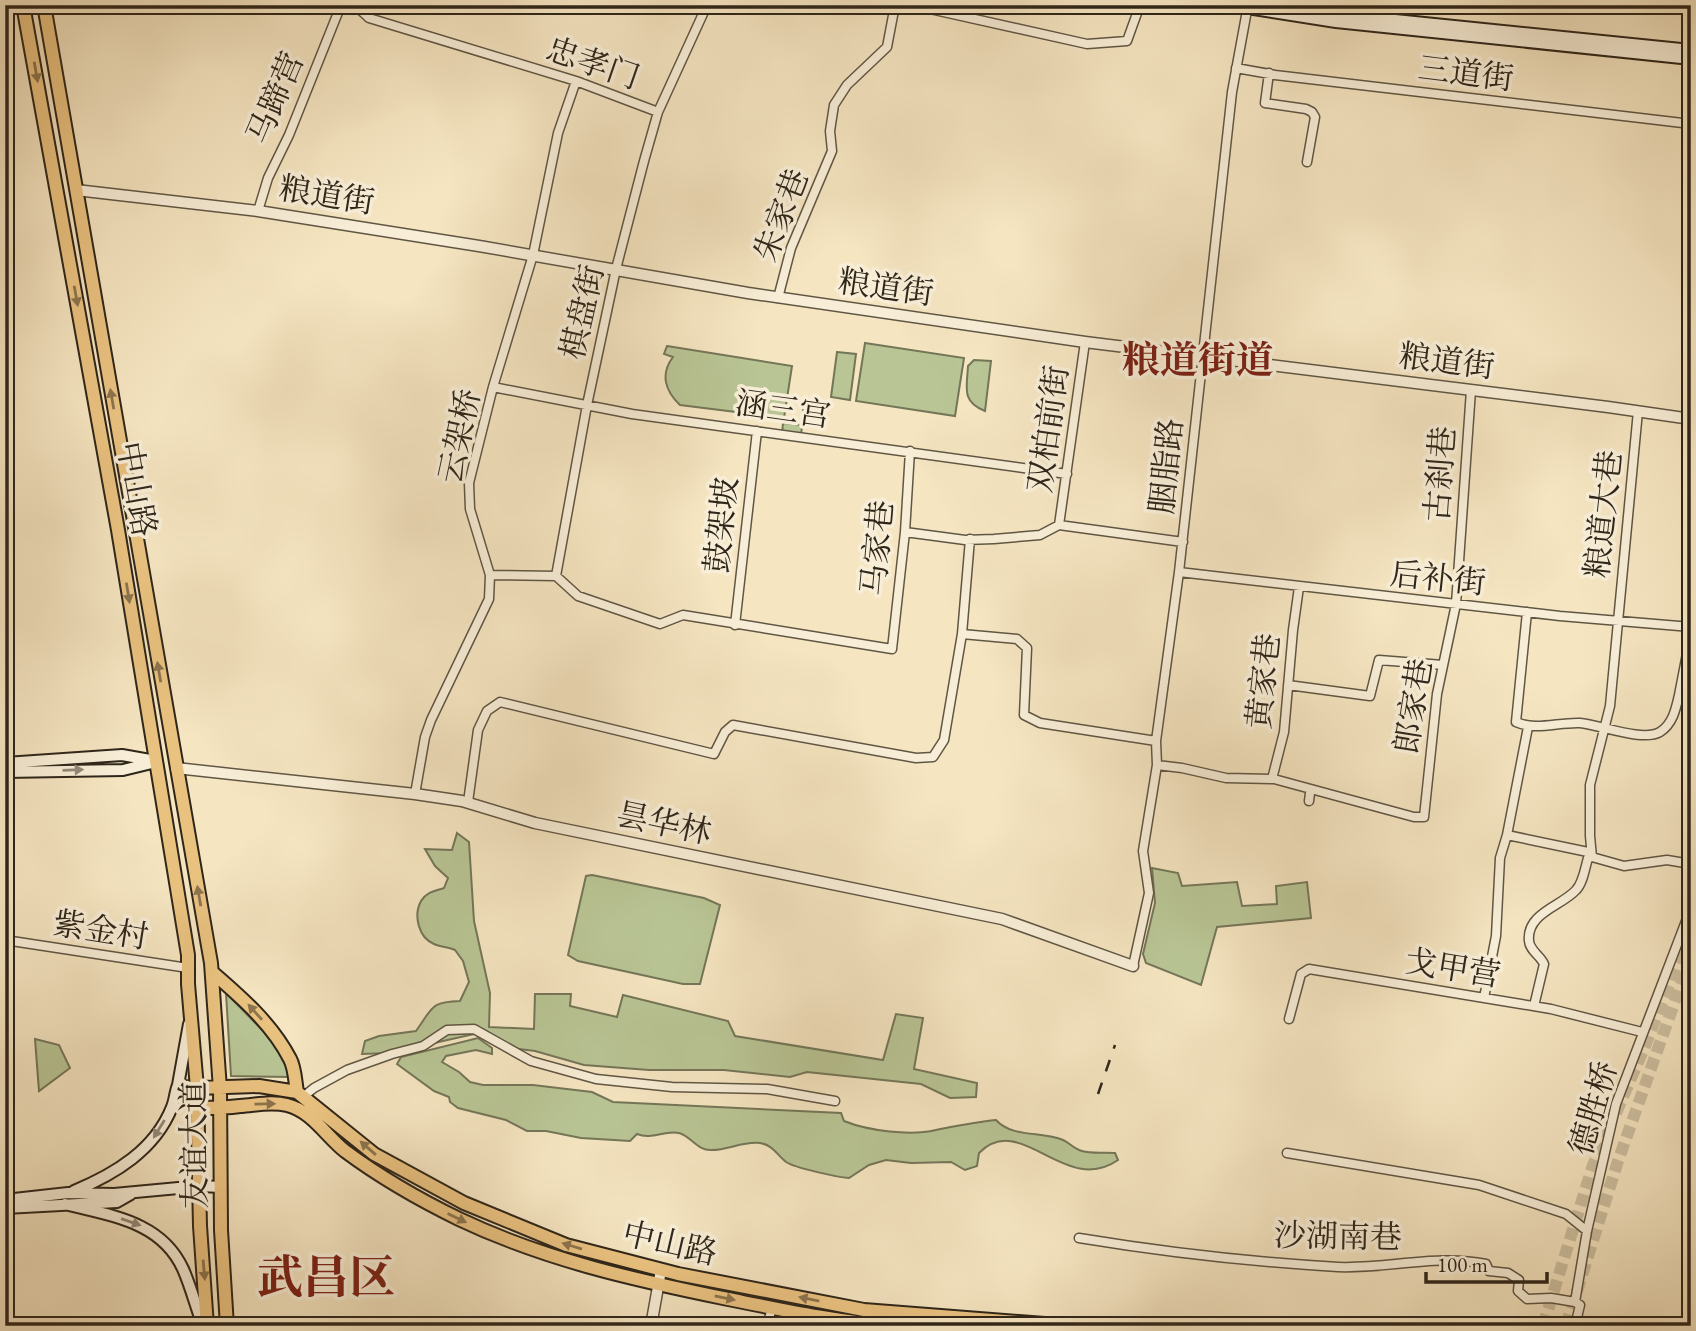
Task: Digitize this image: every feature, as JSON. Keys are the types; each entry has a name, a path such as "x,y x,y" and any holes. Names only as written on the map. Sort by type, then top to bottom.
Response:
{"main road":[{"name":"中山路","path":"23,5 156,761 188,955 188,984"},
{"name":"中山路","path":"44,5 212,967"},
{"path":"1227,5 1336,22 1691,59"},
{"path":"1283,5 1336,14 1691,50"},
{"path":"103,452 120,449"},
{"path":"5,763 122,755 156,761"},
{"path":"5,772 123,770 156,761"},
{"path":"178,1085 220,1089 259,1086 301,1094 292,1061 278,1040 253,1008 212,967"},
{"name":"友谊大道","path":"212,967 220,1089 227,1326"},
{"name":"友谊大道","path":"188,984 198,1108 205,1326"},
{"path":"5,1208 67,1198 111,1174 139,1154 156,1135 172,1106 191,1014"},
{"name":"中山路","path":"301,1094 374,1154 464,1203 566,1245 661,1270 864,1310 1071,1326"},
{"name":"中山路","path":"198,1108 264,1103 289,1105 310,1117 343,1149 392,1182 458,1218 536,1252 658,1285 806,1315 895,1326"},
{"path":"5,1200 67,1198 117,1202 134,1192 200,1186 221,1187"},
{"path":"67,1198 136,1222 155,1233 171,1249 183,1270 205,1326"},
{"path":"806,1315 822,1326"}],"street":[{"name":"马蹄营","path":"258,211 268,177 289,135 341,5"},
{"name":"忠孝门","path":"355,5 369,18 576,81 658,112"},
{"name":"棋盘街","path":"556,576 587,405 616,269 658,112 707,5"},
{"name":"朱家巷","path":"778,298 791,248 832,151 830,131 834,105 847,85 887,47 895,5"},
{"path":"912,5 1087,44 1127,41 1140,5"},
{"name":"胭脂路","path":"1133,965 1149,893 1143,851 1157,765 1156,741 1180,572 1236,68 1248,7"},
{"name":"三道街","path":"1236,68 1691,124"},
{"path":"1269,73 1265,103 1306,109 1312,111 1315,117 1307,162"},
{"name":"云架桥","path":"415,794 425,737 489,598 489,575 470,509 469,483 493,387 533,255 558,133 576,81"},
{"name":"粮道街","path":"76,190 258,211 778,298 1085,342 1691,419"},
{"name":"双柏前街","path":"1085,342 1059,525 1183,542"},
{"name":"涵三宫","path":"493,387 632,414 1067,474"},
{"name":"古刹巷","path":"1456,604 1471,390"},
{"name":"粮道大巷","path":"1592,857 1590,785 1610,706 1638,411"},
{"name":"鼓架坡","path":"735,625 757,431"},
{"name":"马家巷","path":"735,625 892,649 905,532 910,451"},
{"path":"905,532 970,539 1040,535 1059,525"},
{"path":"468,802 478,730 487,711 500,702 714,754 725,732 733,725 916,758 933,757 944,740 962,634 970,539"},
{"name":"后补街","path":"1180,572 1527,612 1691,626"},
{"path":"489,575 556,576 578,596 660,624 683,615 735,625"},
{"name":"黄家巷","path":"1272,779 1284,732 1299,587"},
{"name":"郎家巷","path":"1272,779 1414,817 1424,817 1437,694 1456,604"},
{"path":"1527,612 1516,722 1528,727 1580,723 1650,736 1662,731 1675,715 1691,633"},
{"path":"962,634 1017,639 1027,648 1024,715 1040,723 1156,741"},
{"path":"1288,685 1370,696 1379,660 1443,666"},
{"path":"1679,695 1691,695"},
{"path":"1484,998 1496,936 1499,868 1528,727"},
{"path":"1157,765 1226,778 1272,779"},
{"name":"昙华林","path":"176,768 468,802 535,823 1002,919 1133,965"},
{"path":"1507,835 1588,852 1592,857 1624,866 1667,860 1691,864"},
{"path":"1534,1006 1544,964 1542,958 1532,950 1529,942 1530,931 1539,915 1578,889 1588,859 1592,857"},
{"name":"德胜桥","path":"1574,1326 1580,1305 1575,1302 1587,1231 1616,1104 1691,908"},
{"name":"紫金村","path":"5,940 188,968"},
{"name":"戈甲营","path":"1289,1019 1301,974 1309,969 1534,1006 1642,1032"},
{"path":"301,1094 347,1069 423,1046 447,1030 474,1029 531,1061 596,1079 672,1087 767,1089 835,1101"},
{"path":"1287,1153 1479,1185 1566,1214 1587,1231"},
{"name":"沙湖南巷","path":"1079,1238 1134,1247 1338,1267 1373,1267 1433,1260 1475,1262 1486,1264 1489,1271 1508,1272 1519,1280 1518,1291 1527,1299 1551,1298 1575,1302"},
{"path":"651,1326 661,1270"},
{"path":"767,1326 772,1308"}],"green space":[{"path":"865,343 964,358 955,416 856,401"},
{"path":"667,346 792,366 784,418 680,405 666,382 666,370 673,357 664,354"},
{"path":"837,352 856,354 850,400 831,397"},
{"path":"974,360 991,361 985,411 972,403 967,393 968,366"},
{"path":"804,404 813,405 811,425 802,425 801,437 782,434 783,423 801,425"},
{"path":"457,833 469,842 474,921 490,993 489,1027 534,1029 535,994 571,994 570,1006 617,1017 623,995 728,1021 735,1036 883,1060 896,1014 923,1018 914,1069 977,1083 976,1097 950,1098 921,1084 807,1072 790,1077 724,1070 649,1070 584,1065 535,1051 511,1048 489,1035 474,1034 390,1053 362,1054 365,1041 379,1036 416,1031 437,1005 460,1001 469,982 463,961 455,950 429,941 421,932 418,920 423,898 444,888 448,878 435,866 425,849 452,850"},
{"path":"1152,868 1178,873 1182,886 1237,882 1242,906 1277,904 1276,886 1307,882 1311,918 1217,927 1201,985 1146,963 1143,954 1155,903"},
{"path":"586,876 704,898 720,905 700,984 683,984 578,961 568,955"},
{"path":"226,993 268,1036 291,1069 290,1077 231,1076"},
{"path":"478,1038 492,1048 492,1054 476,1050 446,1056 442,1062 470,1082 483,1085 533,1085 592,1092 613,1102 841,1113 844,1121 854,1125 902,1132 926,1132 996,1120 1019,1132 1055,1137 1082,1151 1115,1153 1118,1160 1099,1169 1080,1168 1011,1141 995,1142 979,1153 977,1166 965,1170 951,1162 911,1163 886,1160 869,1165 849,1178 791,1164 772,1148 760,1143 707,1150 674,1132 648,1136 637,1134 630,1141 527,1131 506,1120 458,1108 450,1102 449,1097 434,1091 397,1064 401,1057"},
{"path":"35,1039 59,1045 70,1068 39,1091"}],"tunnel":[{"path":"1616,1113 1691,928"},
{"path":"1566,1326 1618,1161 1691,956"},
{"path":"1543,1326 1593,1165 1609,1130"}],"railway":[{"path":"1098,1094 1115,1045"}],"district":[{"name":"粮道街道","path":"1198,359"},
{"name":"武昌区","path":"326,1277"}]}
